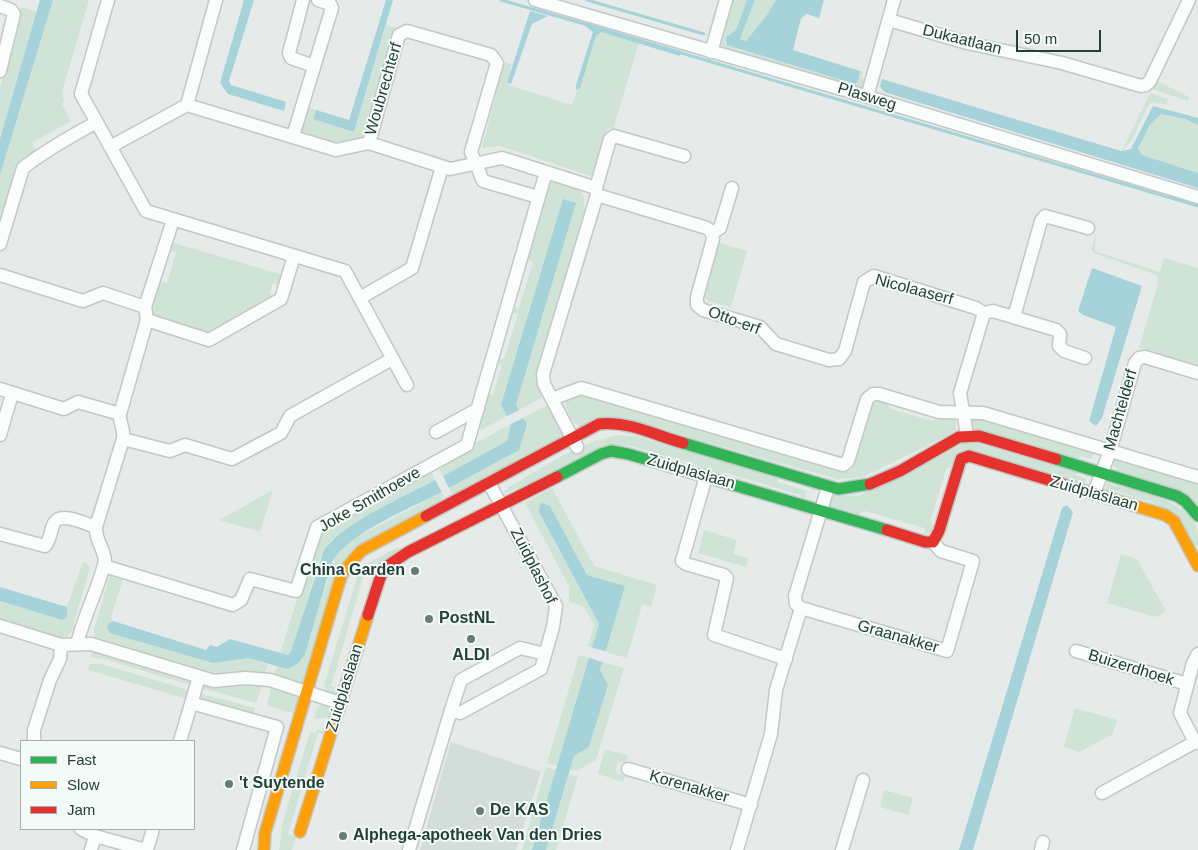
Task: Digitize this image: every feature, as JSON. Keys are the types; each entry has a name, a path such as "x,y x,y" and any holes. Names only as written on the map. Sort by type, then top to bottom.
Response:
{"street":[{"path":"108,0 82,94 146,211 345,271 407,385"},
{"path":"110,147 187,105 216,0"},
{"path":"303,0 289,52 291,58 314,66"},
{"path":"293,136 332,8 330,4 318,0"},
{"name":"Plasweg","path":"535,0 867,97 1198,197"},
{"path":"710,52 726,0"},
{"path":"867,97 894,0"},
{"name":"Dukaatlaan","path":"889,20 967,43 1062,63 1140,86 1146,85 1150,81 1189,0"},
{"path":"0,6 14,14 0,71"},
{"name":"Woubrechterf","path":"369,144 399,35 407,31 491,55 497,63 471,152 474,164"},
{"name":"Woubrechterf","path":"187,105 336,150 369,144 442,167 458,168 502,158 596,191"},
{"path":"0,244 23,168 38,159 46,150 97,122"},
{"path":"575,442 544,384 543,374 610,139 614,136 684,156"},
{"path":"474,164 482,180 538,197"},
{"path":"360,298 412,268 442,167"},
{"path":"436,432 478,409 546,172"},
{"name":"Otto-erf","path":"732,188 720,228 712,233 713,239 697,297 697,305 703,310 760,327 776,344 829,360 839,358"},
{"path":"596,191 707,228 712,233"},
{"path":"1014,317 1045,216 1088,228"},
{"path":"77,644 85,614 93,603 104,566 105,554 95,535 96,527 123,439 124,431 120,414 147,320 145,306 173,220"},
{"path":"147,320 209,340 281,299 294,256"},
{"path":"0,274 84,302 103,293 145,306"},
{"name":"Nicolaaserf","path":"839,358 845,351 864,282 874,276 926,291 984,312 993,311 1056,330 1060,334 1060,346 1064,351 1085,358"},
{"path":"967,435 960,393 984,312"},
{"name":"Machtelderf","path":"1094,493 1110,450 1135,363 1139,358 1145,357 1198,373"},
{"path":"123,439 170,451 185,445 232,459 281,433 290,416 392,358"},
{"path":"552,400 581,388 843,465 848,461 867,399 873,394 879,394 939,412 983,413 1198,477"},
{"path":"0,389 64,409 78,402 120,414"},
{"path":"0,435 12,394"},
{"name":"Joke Smithoeve","path":"104,566 232,605 241,600 250,579 296,591 317,527 467,445 478,409"},
{"name":"Zuidplaslaan","path":"264,850 265,833 350,580 356,568 491,487 575,442 598,424 609,422 641,427 665,438 828,487 850,489 869,484 967,435 979,436 1177,496 1185,501 1197,516"},
{"name":"Zuidplaslaan","path":"300,832 383,569 394,561 500,504 539,488 601,454 612,452 706,476 916,540 933,542 940,531 961,459 969,456 1165,515 1174,521 1198,566"},
{"path":"706,476 682,561 728,578 714,635 786,659"},
{"name":"Zuidplashof","path":"451,710 460,713 541,669 556,606 491,487"},
{"path":"737,850 771,734 776,690 801,608 796,604 795,596 828,487"},
{"path":"0,534 45,546 54,522 58,519 64,518 96,527"},
{"name":"Graanakker","path":"801,608 947,651 973,561 941,551 933,542"},
{"path":"0,626 61,645 91,644 214,681 245,678 270,680 340,703"},
{"path":"34,740 34,730 50,680 60,659 61,645"},
{"path":"409,850 461,680 520,648 545,654"},
{"name":"Buizerdhoek","path":"1076,651 1187,684"},
{"path":"1102,793 1196,743 1180,713 1193,663 1198,654"},
{"path":"180,740 200,677"},
{"name":"Zuidplaslaan","path":"276,850 275,839 312,695"},
{"path":"191,703 277,727 243,850"},
{"path":"0,753 20,759"},
{"name":"Korenakker","path":"628,769 751,805"},
{"path":"842,850 863,780"},
{"path":"83,830 95,836 146,850 154,830"},
{"path":"91,850 95,836"}],"shaded area":[{"name":"De KAS","path":"451,742 541,772 516,850 420,850"}],"green space":[{"path":"53,0 89,0 62,92 64,100 62,104 71,121 32,143 36,150 0,231 0,175"},
{"path":"730,0 747,0 736,30 726,37 858,81 860,71 863,72 861,78 865,80 864,85 859,89 723,48 720,37"},
{"path":"755,0 776,0 767,15 746,41 740,39"},
{"path":"21,7 37,12 0,139 0,88"},
{"path":"386,25 395,28 363,139 341,143 299,132 307,106 316,110 313,119 354,132"},
{"path":"601,32 639,43 613,129 608,128 593,177 500,146 482,148 504,62 512,64 508,85 572,105 596,36"},
{"path":"1155,80 1189,97 1188,101 1151,89"},
{"path":"1150,93 1168,99 1167,105 1154,102 1149,104 1132,140 1121,152"},
{"path":"1161,114 1185,119 1198,125 1198,173 1142,155 1139,152 1142,136 1152,121"},
{"path":"551,181 580,191 583,195 584,208 587,209 539,370 545,396 519,410 516,405 576,203 501,405 507,416 482,430 475,426 485,393 493,395 502,365 494,362 495,357 504,359 518,314 509,311 511,306 519,308 533,262 525,259 528,248 531,249 533,244 530,242 547,183"},
{"path":"1096,233 1095,251 1160,272 1164,258 1198,268 1198,367 1139,348 1158,283 1157,275 1094,253 1091,249"},
{"path":"170,242 284,275 281,285 273,283 270,294 278,297 209,334 154,318 149,310 158,281 167,283 176,252 167,250"},
{"path":"717,242 747,251 731,307 708,301 703,295"},
{"path":"584,394 847,471 851,469 875,397 887,402 890,409 933,421 944,416 956,418 956,430 860,478 837,479 681,435 582,428 570,416 566,407 566,399"},
{"path":"549,404 563,435 454,497 449,488 512,454 527,424 523,418"},
{"path":"972,417 988,418 991,423 1058,443 1064,440 1095,450 1092,459 1080,456 1079,459 971,427 969,420"},
{"path":"511,424 507,441 443,476 438,467 462,450"},
{"path":"620,435 639,437 779,478 778,482 807,491 804,501 800,495 723,472 718,475 693,464 627,445 503,494 509,487 577,449 605,438"},
{"path":"975,443 1076,472 1076,475 1086,479 1084,486 967,452 946,470 931,519 935,532 921,535 926,532 924,528 865,511 854,516 829,508 827,500 832,495 859,496 963,444"},
{"path":"1114,456 1198,480 1198,504 1118,471 1112,463"},
{"path":"430,470 435,480 346,529 331,541 323,553 317,568 291,651 287,655 280,654 317,535 328,526 334,527 352,517 354,511 363,511 390,496 391,491 422,479 424,474"},
{"path":"1107,483 1145,493 1172,503 1183,510 1191,518 1197,529 1198,548 1156,504 1116,491 1110,494 1105,490"},
{"path":"552,488 594,566 657,585 651,607 642,605 627,658 605,652 624,586 587,575 550,506 539,513 599,624 592,648 588,646 594,625 584,607 569,602 569,586 525,503"},
{"path":"273,490 260,532 219,520"},
{"path":"442,492 444,498 364,545 303,682 298,683 274,676 277,666 287,669 302,660 336,554 350,541"},
{"path":"704,530 737,540 733,554 749,558 746,567 698,553"},
{"path":"398,547 399,549 376,575 365,571 331,686 340,689 338,693 330,696 324,686 358,574 367,564"},
{"path":"1121,554 1137,559 1166,611 1156,617 1107,603"},
{"path":"83,562 88,564 90,568 73,625 77,626 67,637 55,637 0,622 0,601 62,620"},
{"path":"110,575 123,579 111,617 113,621 107,627 213,663 248,658 268,665 265,673 210,673 95,640 94,630"},
{"path":"92,650 188,679 190,685 100,658 91,658"},
{"path":"579,655 589,658 557,766 547,763"},
{"path":"602,662 624,668 596,760 579,771 570,770 574,756 589,747 608,685 600,670"},
{"path":"90,664 101,664 189,690 187,699 88,670"},
{"path":"207,683 263,683 256,703 200,688"},
{"path":"271,686 294,693 298,697 297,714 267,706"},
{"path":"198,693 255,708 253,715 196,698"},
{"path":"321,705 330,705 332,709 331,718 314,719 317,709"},
{"path":"1075,708 1117,720 1113,734 1080,752 1064,747"},
{"path":"317,729 327,732 326,735 318,733 288,834 296,837 292,850 279,850 283,821 310,732 316,733"},
{"path":"605,749 628,756 626,763 618,762 616,770 617,773 625,776 623,782 598,774"},
{"path":"546,767 556,770 532,850 522,850"},
{"path":"569,774 578,776 556,850 546,850"},
{"path":"884,790 913,798 908,815 880,807"}],"water":[{"path":"40,0 53,0 0,175 0,139"},
{"path":"244,0 254,0 229,81 231,85 286,102 284,111 228,94 220,83"},
{"path":"386,0 393,0 354,132 313,119 316,110 349,120"},
{"path":"747,0 755,0 740,39 746,41 767,15 776,0 824,0 819,18 807,14 801,18 793,50 860,71 858,81 855,84 727,45 726,37 736,30"},
{"path":"530,11 548,16 532,24 511,84 507,83"},
{"path":"587,23 681,51 680,56 601,32 596,36 580,88 576,90 593,32 585,26"},
{"path":"882,79 1121,151 1131,149 1153,106 1198,118 1198,125 1185,119 1161,114 1149,126 1138,148 1142,155 1198,173 1198,188 884,92 880,86"},
{"path":"563,199 576,203 516,405 519,410 507,416 501,405"},
{"path":"1092,268 1142,286 1102,418 1096,426 1089,421 1116,327 1083,315 1078,311"},
{"path":"523,418 527,424 519,450 449,488 443,476 507,441 511,424"},
{"path":"435,480 442,492 381,522 340,551 332,562 305,654 300,661 290,668 287,669 248,658 213,663 110,633 107,627 113,621 206,650 210,645 217,647 230,639 288,655 291,651 323,553 331,542 373,512"},
{"path":"543,503 550,506 587,575 625,586 600,670 608,685 589,747 574,756 546,850 532,850 599,624 539,512 540,504"},
{"path":"1067,505 1073,512 973,850 959,850 1062,508"},
{"path":"0,587 67,607 67,617 62,620 0,601"}],"pier":[{"path":"590,647 608,652 605,663 587,657"}],"waterway":[{"path":"501,0 588,25"},
{"path":"587,0 704,34"},
{"path":"678,52 1198,206"}],"traffic: fast":[{"path":"683,443 838,489 870,484"},
{"path":"557,477 601,454 611,451 628,454 887,530"},
{"path":"1056,459 1177,496 1185,501 1198,516"}],"traffic: slow":[{"path":"1115,500 1165,515 1174,521 1198,566"},
{"path":"264,850 265,833 342,573 361,551 426,516"},
{"path":"300,832 368,615"}],"traffic: jam":[{"path":"426,516 599,424 621,425 642,429 683,443"},
{"path":"870,484 900,471 959,437 979,436 1056,459"},
{"path":"887,530 925,542 933,542 939,531 961,459 969,456 1115,500"},
{"path":"368,615 383,569 408,552 557,477"}],"place":[{"name":"China Garden","path":"415,571"},
{"name":"PostNL","path":"429,619"},
{"name":"ALDI","path":"471,639"},
{"name":"'t Suytende","path":"229,784"},
{"name":"De KAS","path":"480,811"},
{"name":"Alphega-apotheek Van den Dries","path":"343,836"}]}
